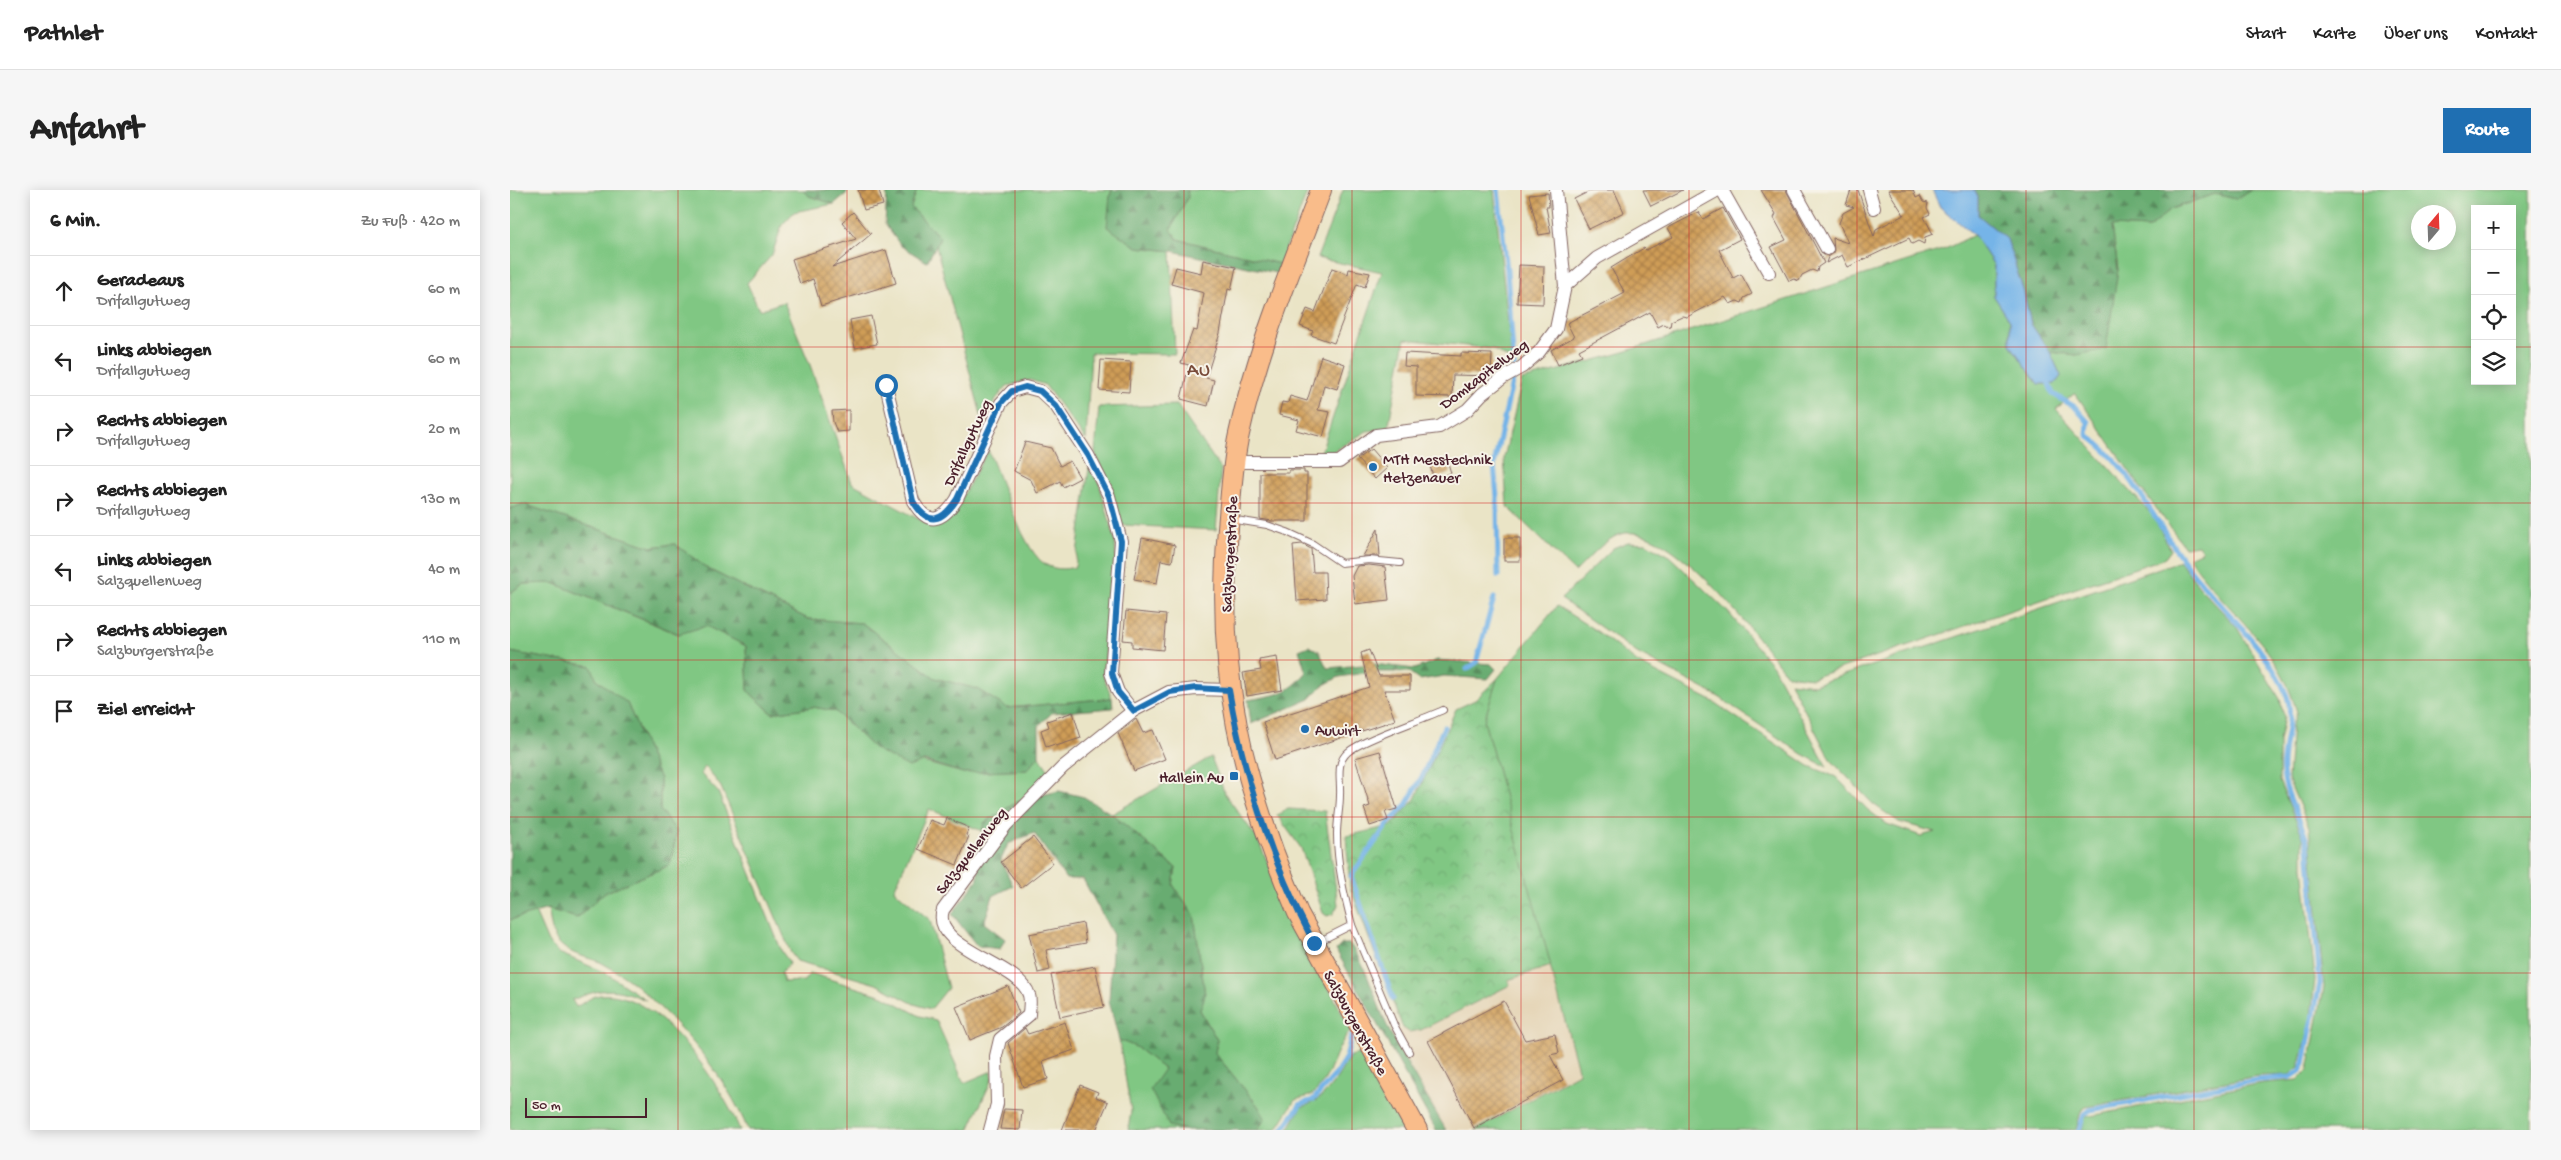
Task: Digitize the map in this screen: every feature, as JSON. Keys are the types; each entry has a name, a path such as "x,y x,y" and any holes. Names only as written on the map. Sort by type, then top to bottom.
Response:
{"main road":[{"name":"Salzburgerstraße","path":"1321,190 1265,342 1247,402 1234,462 1223,582 1229,690 1238,740 1258,812 1290,895 1314,943 1417,1130"}],"street":[{"path":"1565,286 1597,258 1718,190"},
{"path":"1722,190 1769,273"},
{"path":"1794,190 1827,249"},
{"path":"1870,190 1874,208"},
{"name":"Domkapitelweg","path":"1234,462 1339,462 1376,434 1439,427 1466,410 1482,394 1504,377 1522,367 1539,352 1556,329 1565,286 1558,191"},
{"name":"Drifallgutweg","path":"886,385 913,501 920,513 930,519 939,518 948,512 952,506 1001,403 1012,391 1025,387 1040,391 1056,406 1088,455 1109,496 1121,541 1112,673 1118,692 1134,711"},
{"name":"Salzquellenweg","path":"990,1130 997,1104 996,1056 1000,1039 1029,1015 1029,995 1016,978 979,956 944,930 940,918 943,910 1006,824 1063,767 1134,711 1170,692 1196,688 1229,690"}],"lane":[{"path":"1229,519 1287,532 1313,544 1342,563 1369,560 1400,563"},
{"path":"1409,1052 1394,1025 1352,924 1339,870 1337,833 1340,795 1339,770 1342,760 1348,751 1443,710"},
{"path":"1314,943 1352,924"}],"shaded area":[{"path":"1551,966 1580,1074 1475,1130 1446,1130 1392,1035 1403,1028 1409,1032 1509,984 1508,980"}],"green space":[{"path":"510,190 803,190 809,196 834,204 794,212 782,225 772,255 747,283 759,310 784,302 810,365 852,483 926,523 937,524 953,514 988,450 1026,541 1042,562 1050,567 1067,569 1075,567 1089,468 1099,483 1115,540 1116,560 1103,675 1112,698 1007,708 977,689 935,678 862,623 808,619 708,569 675,544 651,547 523,504 510,509"},
{"path":"803,190 847,190 847,193 834,204 809,196"},
{"path":"887,190 917,190 911,207 940,238 927,262 901,246 885,224"},
{"path":"917,190 1112,190 1110,195 1137,247 1171,251 1175,354 1091,353 1086,440 1045,385 1030,380 1007,386 996,399 984,426 936,246 940,238 911,207"},
{"path":"1112,190 1187,190 1188,197 1171,229 1177,239 1280,264 1281,274 1172,251 1137,247 1107,227"},
{"path":"1187,190 1308,190 1280,264 1177,239 1171,229 1188,197"},
{"path":"1343,190 1494,190 1512,361 1493,349 1405,339 1388,429 1367,431 1332,452 1320,455 1382,272 1317,258"},
{"path":"1974,190 2251,190 2236,199 2215,194 2171,209 2149,228 2112,226 2118,270 2106,349 2077,355 2050,352 2031,324 2024,293 2007,239 1978,215 1978,196"},
{"path":"2251,190 2531,190 2531,1130 2082,1130 2085,1117 2263,1083 2298,1080 2308,1070 2324,987 2309,827 2288,779 2292,725 2297,712 2287,685 2262,645 2189,557 2202,551 2198,545 2185,547 2141,488 2075,393 2056,409 2153,516 2171,550 2165,558 1812,678 1787,675 1712,586 1688,563 1664,545 1641,534 1621,534 1608,540 1575,572 1507,506 1504,458 1522,380 1617,354 1945,249 1974,235 1994,265 1994,296 2010,321 2010,344 2038,384 2055,384 2061,376 2050,352 2077,355 2118,270 2112,226 2149,228 2171,209 2215,194 2236,199"},
{"path":"1177,405 1221,469 1216,530 1122,525 1095,452 1099,407"},
{"path":"523,504 651,547 675,544 708,569 808,619 862,623 935,678 977,689 1007,708 1112,698 1113,708 1052,713 1039,725 1039,756 1027,770 963,773 924,761 909,767 875,749 835,711 813,707 772,713 748,691 746,646 706,626 679,634 553,583 523,584 510,593 510,509"},
{"path":"1628,542 1646,543 1668,555 1728,612 1773,666 1827,767 1802,754 1719,697 1637,653 1561,599 1613,548"},
{"path":"2180,561 2199,587 2236,626 2280,699 2284,717 2279,741 2279,781 2303,837 2303,867 2315,979 2310,1025 2299,1067 2289,1075 2258,1076 2086,1107 2081,1111 2076,1130 1475,1130 1579,1073 1484,721 1497,679 1557,606 1598,632 1638,663 1712,701 1809,766 1836,777 1868,810 1887,824 1921,836 1935,832 1899,822 1873,804 1830,759 1790,682 1814,685"},
{"path":"553,583 678,634 706,625 746,646 748,691 772,713 813,707 835,711 875,749 963,773 1027,770 1039,756 1049,771 1020,800 984,823 982,831 929,809 894,890 930,920 948,988 931,1009 914,1004 876,984 797,961 791,953 721,787 705,766 701,774 718,792 782,952 790,963 781,973 784,982 804,981 810,973 883,996 920,1016 936,1020 964,1083 992,1071 992,1079 969,1130 748,1130 715,1070 686,1034 654,1001 637,986 602,963 570,952 555,938 548,909 577,918 604,893 670,865 677,832 660,810 660,779 627,703 597,680 591,666 510,652 510,593 523,584"},
{"path":"1309,646 1319,651 1327,668 1374,664 1415,669 1437,660 1491,664 1496,669 1488,679 1444,676 1420,680 1409,672 1371,672 1339,677 1322,686 1310,699 1251,724 1248,700 1280,693 1293,686 1306,673 1299,650"},
{"path":"510,652 591,666 597,680 627,703 660,779 660,810 677,832 670,865 604,893 577,918 548,909 510,920"},
{"path":"1497,679 1484,721 1551,966 1508,980 1510,985 1421,1030 1409,1032 1403,1028 1350,887 1346,836 1391,826 1415,799 1456,709 1475,700"},
{"path":"1211,757 1225,794 1257,838 1292,918 1351,1030 1345,1037 1320,1087 1313,1094 1295,1100 1276,1130 1258,1130 1265,1118 1258,1106 1215,1053 1217,1040 1200,1010 1205,995 1194,915 1173,885 1176,868 1112,814"},
{"path":"1059,791 1084,797 1112,814 1176,868 1173,885 1194,915 1205,995 1200,1010 1217,1040 1215,1053 1258,1106 1265,1118 1258,1130 1186,1130 1169,1126 1150,1089 1164,1069 1136,1047 1119,1040 1109,1001 1113,935 1083,879 1066,879 1034,833 1008,844 1001,860 1013,886 993,896 984,923 1005,939 1000,949 977,946 952,914 978,879 978,848 984,823 1020,800"},
{"path":"1288,809 1325,811 1338,905 1333,914 1327,916 1323,913 1301,848 1277,815"},
{"path":"535,912 548,942 559,953 606,973 646,1000 609,990 572,1000 576,1007 600,995 622,997 644,1007 665,1023 685,1043 703,1066 731,1111 740,1130 510,1130 510,920"},
{"path":"1342,944 1350,944 1357,954 1391,1034 1446,1130 1436,1130 1336,950"},
{"path":"1119,1040 1136,1047 1164,1069 1169,1126 1186,1130 1128,1130 1131,1111"},
{"path":"1363,1053 1405,1130 1288,1130 1301,1107 1310,1104 1324,1094 1350,1056"}],"water":[{"path":"1932,190 1974,190 1978,196 1978,215 2007,239 2024,293 2031,324 2050,352 2061,376 2055,384 2038,384 2010,344 2010,321 1994,296 1994,265 1974,235 1940,207"}],"building":[{"path":"858,190 879,190 883,205 864,210"},
{"path":"1592,190 1614,190 1624,212 1589,229 1574,199"},
{"path":"1643,190 1683,190 1651,206"},
{"path":"1761,190 1786,190 1824,263 1818,267 1817,272 1812,270 1802,275 1799,281 1794,279 1789,281 1771,247 1786,240 1774,218 1776,214"},
{"path":"1851,190 1858,190 1874,237 1876,229 1904,215 1888,190 1913,190 1916,198 1920,196 1923,202 1928,203 1927,208 1930,214 1924,217 1933,234 1925,237 1924,244 1918,241 1912,244 1909,238 1848,267 1842,255 1826,263 1828,257 1834,253 1833,238 1848,243 1839,223 1843,213 1854,207 1846,205"},
{"path":"1548,193 1549,207 1546,207 1551,233 1539,235 1529,195"},
{"path":"1723,208 1740,239 1719,250 1733,278 1741,274 1752,294 1744,298 1742,303 1737,301 1730,304 1725,297 1687,317 1682,316 1671,321 1670,327 1664,324 1658,327 1650,312 1579,350 1582,355 1558,365 1551,350 1574,337 1567,323 1625,293 1611,268 1644,248 1646,250 1673,237 1668,228 1699,212 1703,219"},
{"path":"853,212 871,234 832,267 886,250 896,283 821,306 813,279 800,284 792,259 856,239 842,222"},
{"path":"1203,260 1236,267 1231,290 1228,289 1220,333 1206,378 1214,380 1208,406 1181,399 1189,365 1181,363 1193,330 1197,331 1204,293 1171,284 1176,267 1201,273"},
{"path":"1519,265 1544,266 1543,304 1517,303"},
{"path":"1332,268 1348,274 1349,269 1370,273 1365,287 1357,284 1334,343 1311,335 1313,331 1300,326 1307,309 1315,312"},
{"path":"871,316 877,344 855,348 850,320"},
{"path":"1405,353 1461,356 1461,353 1492,354 1491,376 1453,375 1452,397 1416,396 1416,367 1404,366"},
{"path":"1321,356 1345,364 1337,389 1324,385 1318,410 1330,412 1323,437 1296,430 1299,420 1279,415 1282,402 1288,403 1290,396 1307,401"},
{"path":"1101,360 1131,362 1129,392 1099,390"},
{"path":"849,410 849,431 837,432 833,422 832,411"},
{"path":"1025,442 1051,448 1060,466 1070,461 1080,478 1063,487 1060,481 1037,493 1031,480 1014,471"},
{"path":"1371,449 1387,468 1375,479 1357,459"},
{"path":"1447,460 1451,473 1434,479 1430,466"},
{"path":"1289,470 1304,470 1304,473 1307,473 1307,521 1260,519 1260,473 1289,473"},
{"path":"1378,529 1380,556 1363,556"},
{"path":"1142,538 1175,545 1172,562 1161,560 1157,583 1134,579"},
{"path":"1504,538 1520,538 1520,561 1504,561"},
{"path":"1302,544 1311,549 1313,572 1325,572 1326,599 1297,601 1293,545"},
{"path":"1357,566 1385,567 1389,600 1355,604 1352,576"},
{"path":"1126,611 1166,615 1163,650 1132,647 1132,641 1123,640"},
{"path":"1369,650 1379,676 1410,676 1410,690 1384,690 1395,720 1275,760 1263,722 1369,687 1361,653"},
{"path":"1277,657 1282,690 1247,696 1243,673 1261,670 1259,660"},
{"path":"1073,712 1081,738 1056,746 1055,744 1046,747 1041,730 1049,727 1047,721"},
{"path":"1136,719 1143,733 1153,730 1165,759 1134,771 1118,733"},
{"path":"1380,751 1397,809 1385,812 1388,820 1370,826 1364,808 1370,806 1355,758"},
{"path":"947,818 969,828 966,835 969,836 957,865 918,849 930,820 944,825"},
{"path":"1033,837 1053,863 1021,888 1001,862"},
{"path":"1083,923 1086,943 1046,950 1050,970 1038,973 1029,934"},
{"path":"1095,966 1104,1007 1060,1017 1051,975"},
{"path":"1008,986 1019,1013 1002,1027 970,1040 956,1007"},
{"path":"1504,1001 1525,1040 1555,1034 1559,1053 1550,1055 1563,1080 1474,1128 1428,1041"},
{"path":"1065,1022 1074,1050 1043,1061 1048,1079 1023,1087 1008,1043 1025,1028 1028,1034"},
{"path":"1080,1085 1098,1092 1096,1097 1108,1102 1096,1130 1062,1130"},
{"path":"1004,1109 1022,1110 1020,1130 1000,1129"}],"waterway":[{"path":"1498,190 1507,270 1514,366"},
{"path":"1498,576 1497,497 1494,465 1513,378"},
{"path":"2047,379 2053,394 2075,407 2088,422 2087,435 2119,465 2180,556 2269,662 2287,696 2289,723 2283,762 2284,781 2308,846 2320,983 2304,1063 2300,1071 2291,1077 2258,1080 2090,1110 2084,1115 2079,1130"},
{"path":"1467,669 1476,663 1494,598"},
{"path":"1393,999 1351,876 1388,824 1406,805 1422,777 1444,727"},
{"path":"1282,1130 1301,1104 1313,1100 1335,1075 1346,1057 1351,1037"}],"place":[{"name":"MTH Messtechnik Hetzenauer","path":"1373,467"},
{"name":"Auwirt","path":"1305,729"},
{"name":"Hallein Au","path":"1234,776"}],"district":[{"name":"AU","path":"1199,368"}],"route":[{"path":"886,385 913,501 920,513 930,519 939,518 948,512 957,499 1001,403 1012,391 1025,387 1040,391 1056,406 1088,455 1109,496 1121,541 1113,636 1112,673 1118,692 1134,711 1170,692 1196,688 1229,690 1238,740 1258,812 1298,913 1314,943"}]}
